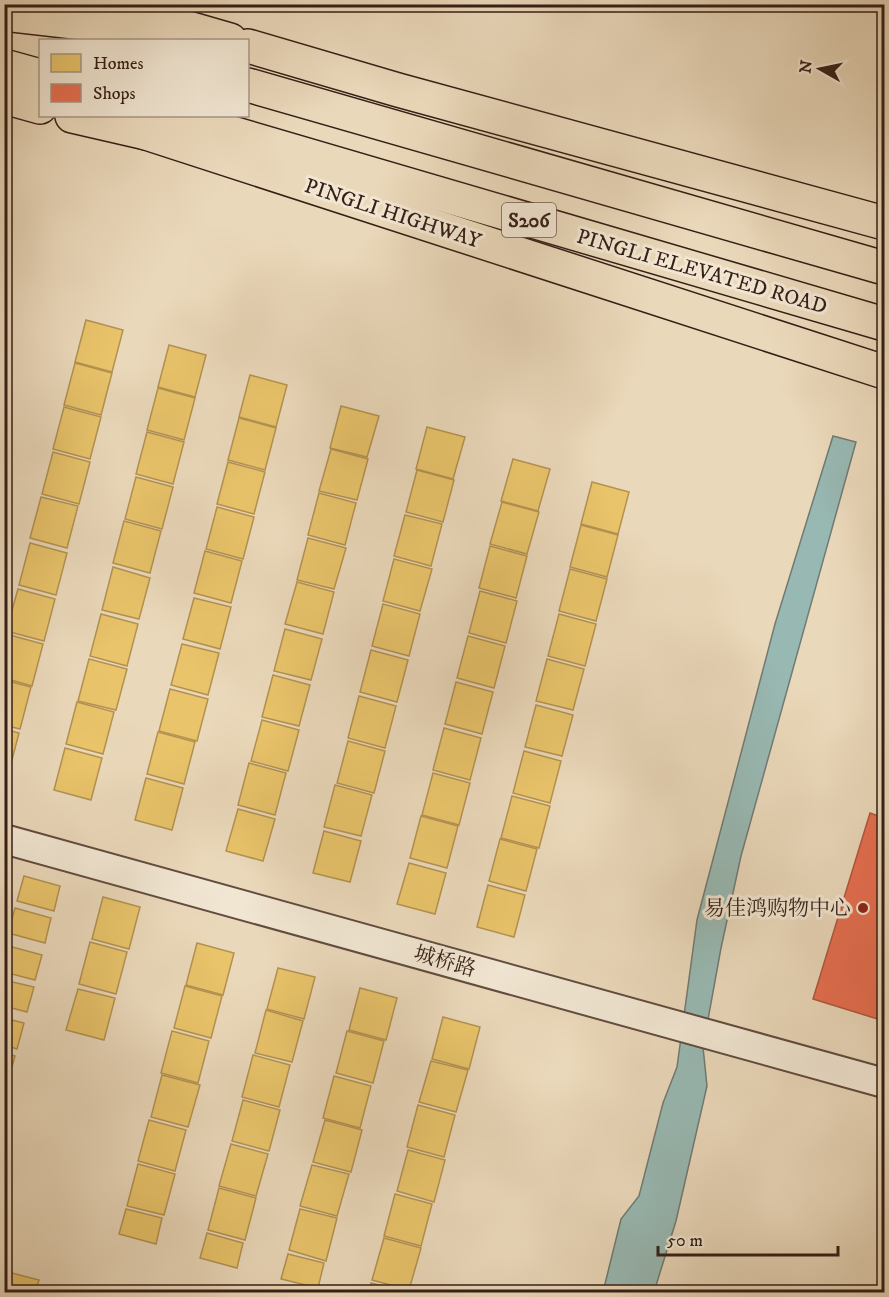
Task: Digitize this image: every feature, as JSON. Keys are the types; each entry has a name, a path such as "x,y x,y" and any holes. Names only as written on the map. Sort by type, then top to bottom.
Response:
{"main road":[{"path":"4,14 222,39"},
{"path":"4,14 92,39"},
{"path":"249,46 398,90 885,223"},
{"path":"4,66 39,76"},
{"name":"S206","path":"249,85 885,268"},
{"path":"4,98 39,107"},
{"name":"PINGLI HIGHWAY","path":"82,117 148,124 885,372"},
{"name":"PINGLI ELEVATED ROAD","path":"177,117 885,324"}],"street":[{"name":"城桥路","path":"4,839 885,1083"}],"water":[{"path":"833,436 856,442 741,856 703,1047 707,1086 676,1221 654,1292 603,1292 621,1219 639,1196 663,1103 677,1067 697,920 775,624"}],"building: Homes":[{"path":"86,320 123,330 112,372 75,362"},
{"path":"169,345 206,355 195,397 158,387"},
{"path":"75,363 112,373 101,415 64,405"},
{"path":"250,375 287,385 276,427 239,417"},
{"path":"158,388 195,398 184,440 147,430"},
{"path":"341,406 379,416 367,457 330,448"},
{"path":"64,407 101,417 90,459 53,449"},
{"path":"239,418 276,428 265,470 228,460"},
{"path":"427,427 465,437 453,479 416,469"},
{"path":"147,432 184,442 173,484 136,474"},
{"path":"331,449 368,459 357,500 319,491"},
{"path":"53,452 90,462 79,504 42,494"},
{"path":"513,459 550,469 538,511 501,501"},
{"path":"228,462 265,472 254,514 217,504"},
{"path":"417,470 454,480 443,522 406,512"},
{"path":"136,477 173,487 162,529 125,519"},
{"path":"592,482 629,492 618,534 581,524"},
{"path":"319,493 356,503 345,545 308,535"},
{"path":"41,497 78,506 67,548 30,538"},
{"path":"502,502 539,512 527,554 490,544"},
{"path":"217,507 254,517 243,559 206,549"},
{"path":"405,515 442,524 431,566 394,556"},
{"path":"124,521 161,531 150,573 113,563"},
{"path":"581,525 618,535 607,577 570,567"},
{"path":"308,538 346,548 334,589 297,580"},
{"path":"30,543 67,553 56,595 19,585"},
{"path":"490,546 527,556 516,598 479,588"},
{"path":"205,551 242,561 231,603 194,593"},
{"path":"394,559 432,569 420,611 383,601"},
{"path":"113,567 150,578 139,619 102,610"},
{"path":"570,569 607,579 596,621 559,611"},
{"path":"297,582 334,592 323,634 285,624"},
{"path":"18,589 55,599 44,641 6,631"},
{"path":"480,591 517,601 506,643 469,633"},
{"path":"194,598 231,607 220,649 183,639"},
{"path":"383,604 420,614 409,656 372,646"},
{"path":"101,614 138,624 127,666 90,656"},
{"path":"559,614 596,624 585,666 548,656"},
{"path":"285,629 322,639 311,680 274,671"},
{"path":"6,634 43,644 32,686 4,678"},
{"path":"468,636 505,646 494,688 457,678"},
{"path":"182,644 219,653 208,695 171,685"},
{"path":"371,650 408,660 397,702 360,692"},
{"path":"89,659 127,669 116,710 78,701"},
{"path":"547,659 584,669 573,710 536,701"},
{"path":"273,675 310,685 299,726 262,717"},
{"path":"4,680 31,687 20,729 4,725"},
{"path":"456,682 493,692 482,734 445,724"},
{"path":"170,689 208,699 197,741 159,731"},
{"path":"359,696 396,706 385,748 348,738"},
{"path":"77,702 114,712 103,754 66,744"},
{"path":"536,705 573,715 562,756 525,747"},
{"path":"262,720 299,730 288,771 251,761"},
{"path":"444,728 481,738 470,780 433,770"},
{"path":"4,729 19,733 8,775 4,774"},
{"path":"158,732 195,742 184,784 147,774"},
{"path":"348,741 385,751 374,793 337,783"},
{"path":"65,748 102,758 91,800 54,790"},
{"path":"524,751 561,761 550,803 513,793"},
{"path":"249,763 286,773 275,815 238,805"},
{"path":"433,773 470,783 459,825 422,815"},
{"path":"146,778 183,788 172,830 135,820"},
{"path":"335,785 372,795 361,836 324,827"},
{"path":"512,796 550,806 539,848 501,838"},
{"path":"238,809 275,819 263,861 226,851"},
{"path":"421,816 458,826 447,868 410,858"},
{"path":"324,831 361,841 350,882 313,873"},
{"path":"500,839 537,849 526,891 489,881"},
{"path":"409,863 446,873 435,914 397,904"},
{"path":"24,876 60,886 54,911 17,901"},
{"path":"488,885 525,895 514,937 477,927"},
{"path":"103,897 140,907 129,949 92,939"},
{"path":"15,908 51,918 45,943 8,933"},
{"path":"90,942 127,952 116,994 79,984"},
{"path":"197,943 234,953 223,995 186,985"},
{"path":"5,945 42,955 35,980 4,972"},
{"path":"278,968 315,977 304,1019 267,1009"},
{"path":"4,980 34,987 27,1012 4,1006"},
{"path":"185,986 222,996 211,1038 174,1028"},
{"path":"360,988 397,998 386,1040 349,1030"},
{"path":"78,989 115,998 104,1040 66,1030"},
{"path":"266,1010 303,1021 292,1062 255,1053"},
{"path":"443,1017 480,1027 469,1069 432,1059"},
{"path":"4,1018 24,1023 17,1049 4,1045"},
{"path":"172,1031 209,1041 198,1083 161,1073"},
{"path":"347,1031 384,1041 373,1083 336,1073"},
{"path":"4,1053 15,1056 8,1081 4,1080"},
{"path":"253,1055 290,1065 279,1107 242,1097"},
{"path":"431,1061 468,1070 456,1112 419,1102"},
{"path":"162,1075 200,1085 188,1127 151,1117"},
{"path":"334,1076 371,1086 360,1128 323,1118"},
{"path":"243,1100 280,1110 269,1151 232,1141"},
{"path":"418,1105 455,1115 444,1157 407,1147"},
{"path":"149,1120 186,1130 175,1171 138,1161"},
{"path":"325,1120 362,1130 351,1172 313,1162"},
{"path":"231,1144 268,1154 256,1196 219,1186"},
{"path":"408,1150 445,1160 434,1202 397,1191"},
{"path":"138,1164 175,1174 164,1215 127,1206"},
{"path":"312,1165 349,1174 337,1216 300,1206"},
{"path":"219,1188 256,1198 245,1240 208,1230"},
{"path":"395,1194 432,1204 421,1246 384,1236"},
{"path":"126,1209 162,1218 156,1244 119,1234"},
{"path":"300,1209 337,1218 326,1261 289,1250"},
{"path":"207,1233 243,1243 237,1268 200,1258"},
{"path":"384,1238 421,1248 409,1290 372,1280"},
{"path":"288,1254 324,1263 318,1288 281,1279"},
{"path":"4,1271 39,1280 35,1292 4,1292"},
{"path":"371,1283 408,1292 369,1292"}],"building: Shops":[{"name":"易佳鸿购物中心","path":"870,813 884,818 884,1021 813,999"}],"place":[{"name":"易佳鸿购物中心","path":"863,908"}]}
